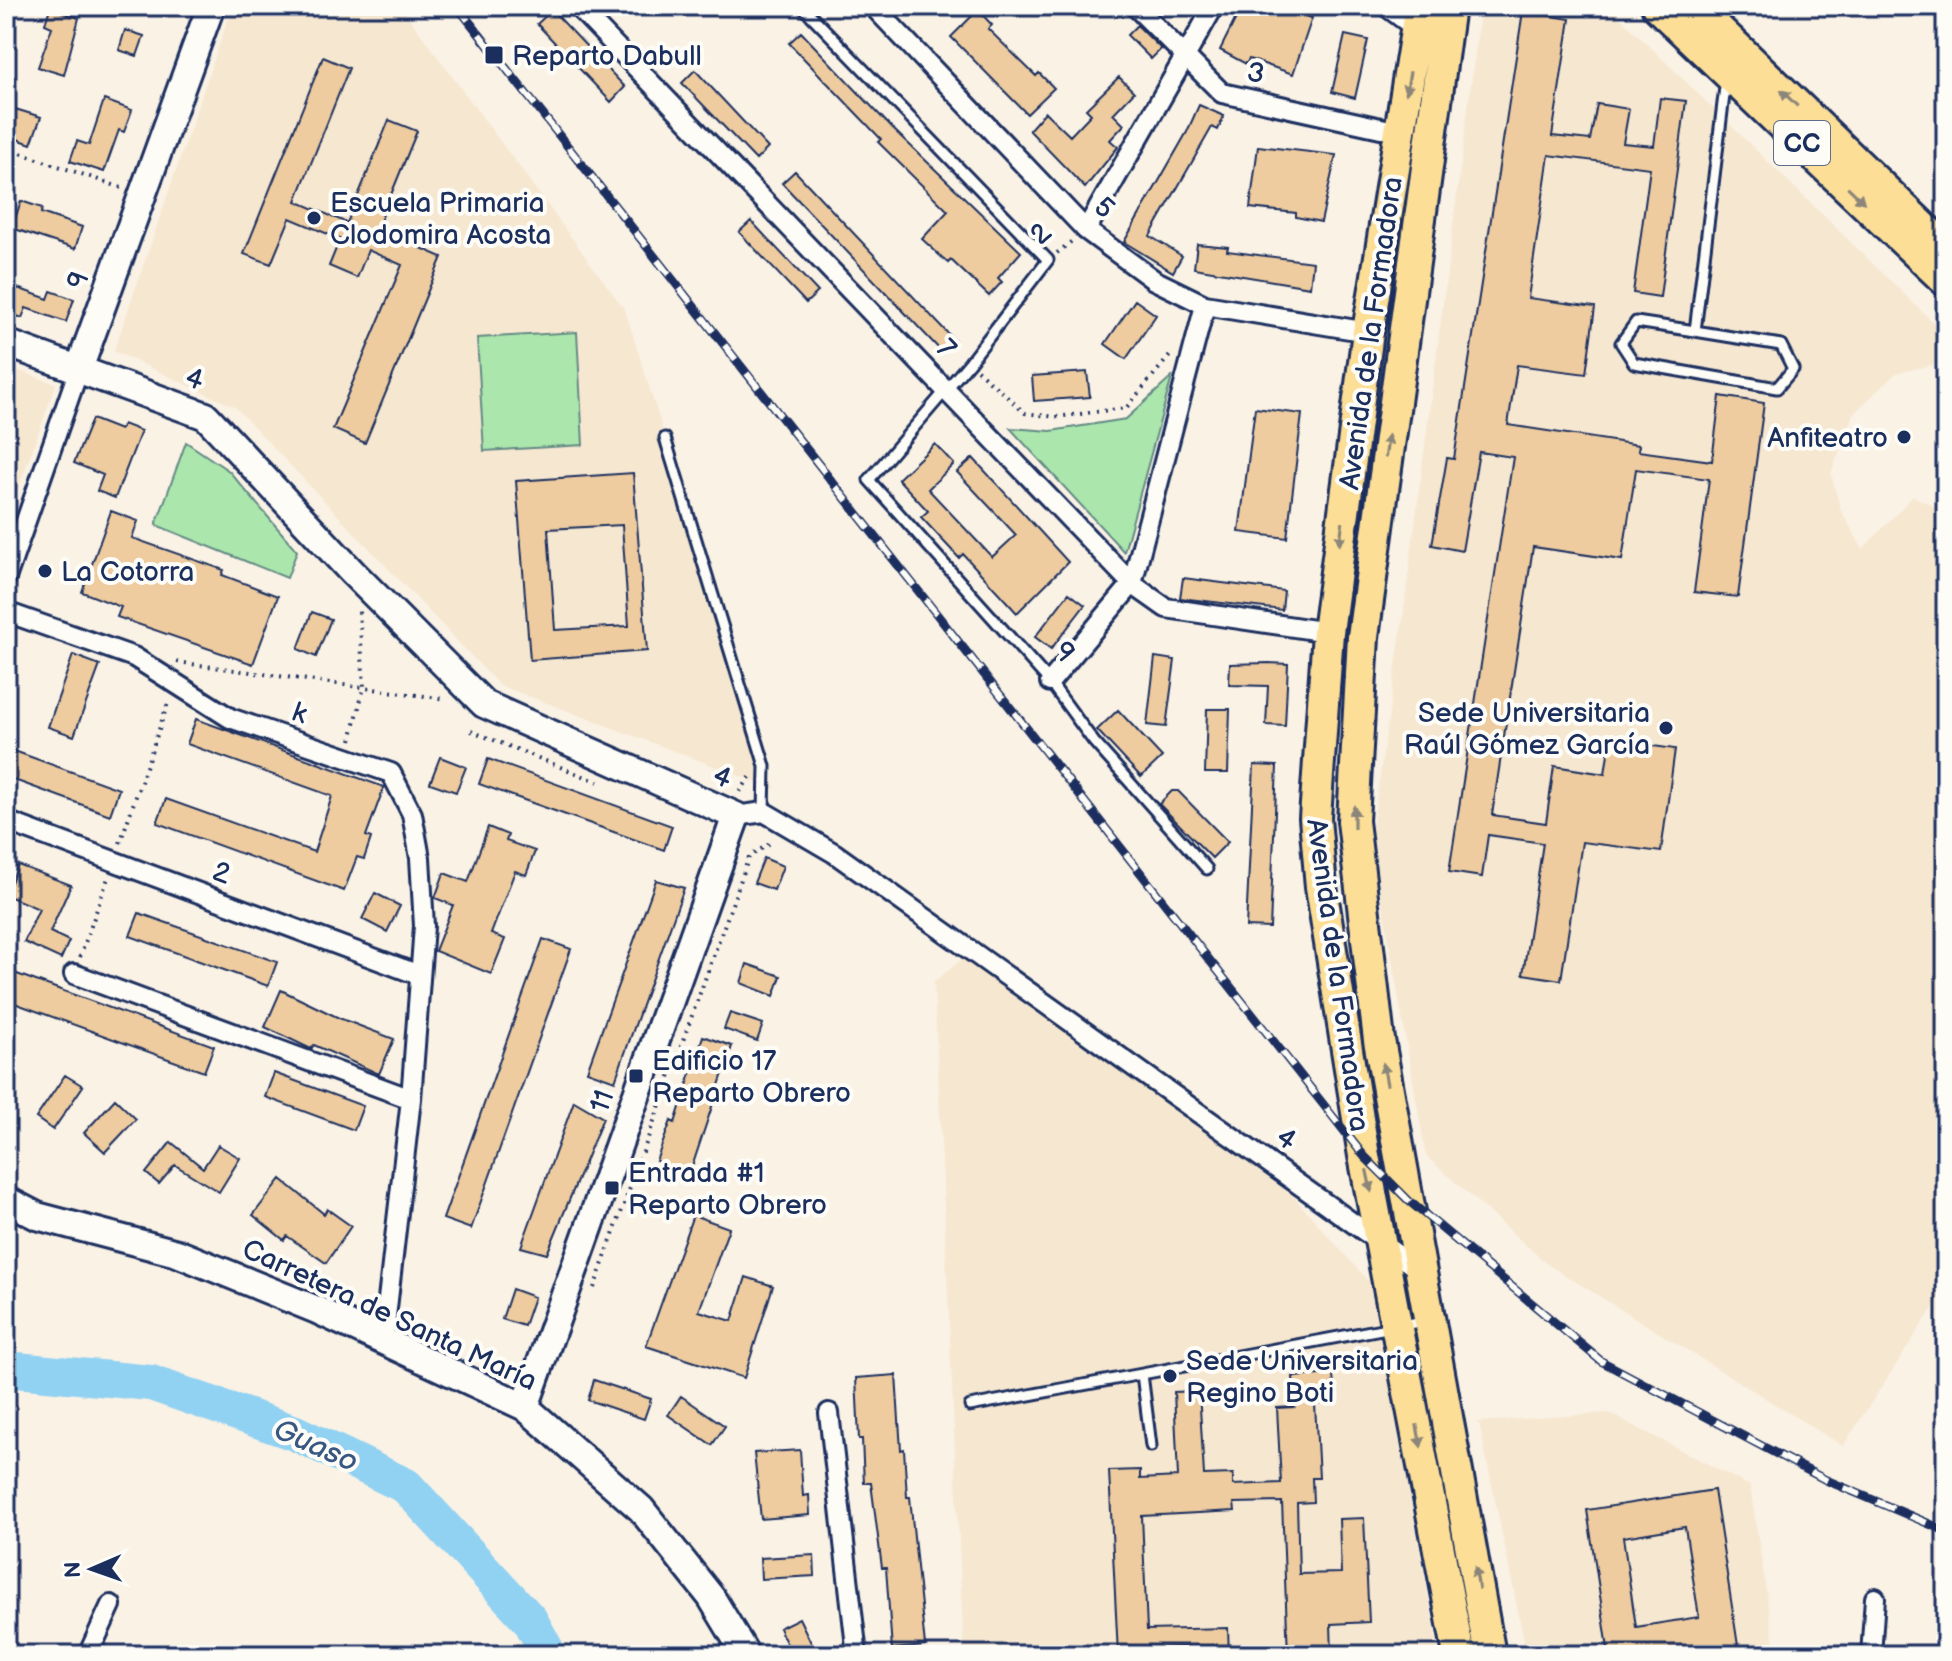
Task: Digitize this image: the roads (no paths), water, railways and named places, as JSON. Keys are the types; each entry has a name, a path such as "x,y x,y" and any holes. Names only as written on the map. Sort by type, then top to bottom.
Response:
{"main road":[{"name":"Avenida de la Formadora","path":"1449,6 1427,25 1399,132 1368,332 1328,632 1315,818 1321,887 1364,1156 1459,1655"},
{"name":"CC","path":"1657,6 1735,63 1946,249"},
{"name":"CC","path":"1694,6 1735,63 1946,281"},
{"name":"Avenida de la Formadora","path":"1427,25 1363,637 1353,821 1379,1040 1432,1320 1490,1655"}],"street":[{"name":"9","path":"6,578 211,6"},
{"name":"7","path":"577,6 1132,584 1166,608 1328,632"},
{"name":"5","path":"873,6 1086,230 1154,280 1203,311 1368,332"},
{"name":"3","path":"1135,6 1222,93 1399,132"},
{"name":"2","path":"1086,230 1214,6"},
{"path":"1386,6 1427,25"},
{"path":"1050,682 1132,584 1203,311"},
{"name":"4","path":"6,343 206,416 353,573 484,704 736,816 764,812 834,853 1423,1273"},
{"name":"k","path":"6,612 134,657 230,718 391,773 412,814 420,858 424,926 411,1099 383,1343"},
{"name":"11","path":"525,1407 736,816"},
{"name":"2","path":"6,821 419,975"},
{"path":"74,974 411,1099"},
{"name":"Carretera de Santa María","path":"6,1200 37,1216 177,1253 317,1310 525,1407 641,1509 711,1597 746,1655"},
{"path":"829,1413 857,1655"},
{"path":"1871,1655 1875,1598"},
{"path":"88,1655 111,1605"}],"lane":[{"name":"2","path":"802,6 1048,260 948,389 869,480"},
{"path":"1695,331 1735,63"},
{"path":"1636,322 1695,331 1781,345 1793,369 1777,388 1634,363 1621,343 1636,322"},
{"path":"665,438 765,766 764,812"},
{"name":"9","path":"869,480 1050,682 1094,742 1207,869"},
{"path":"970,1406 1397,1324 1432,1320"},
{"path":"1142,1374 1151,1446"}],"waterway":[{"name":"Guaso","path":"6,1369 151,1383 295,1433 406,1486 530,1620 549,1655"}],"railway":[{"path":"457,6 1364,1156 1409,1201 1601,1361 1826,1480 1946,1531"}],"place":[{"name":"Reparto Dabull","path":"494,55"},
{"name":"Escuela Primaria Clodomira Acosta","path":"314,218"},
{"name":"Anfiteatro","path":"1904,437"},
{"name":"La Cotorra","path":"45,571"},
{"name":"Sede Universitaria Raúl Gómez García","path":"1666,728"},
{"name":"Edificio 17 Reparto Obrero","path":"636,1076"},
{"name":"Entrada #1 Reparto Obrero","path":"612,1188"},
{"name":"Sede Universitaria Regino Boti","path":"1170,1376"}]}
